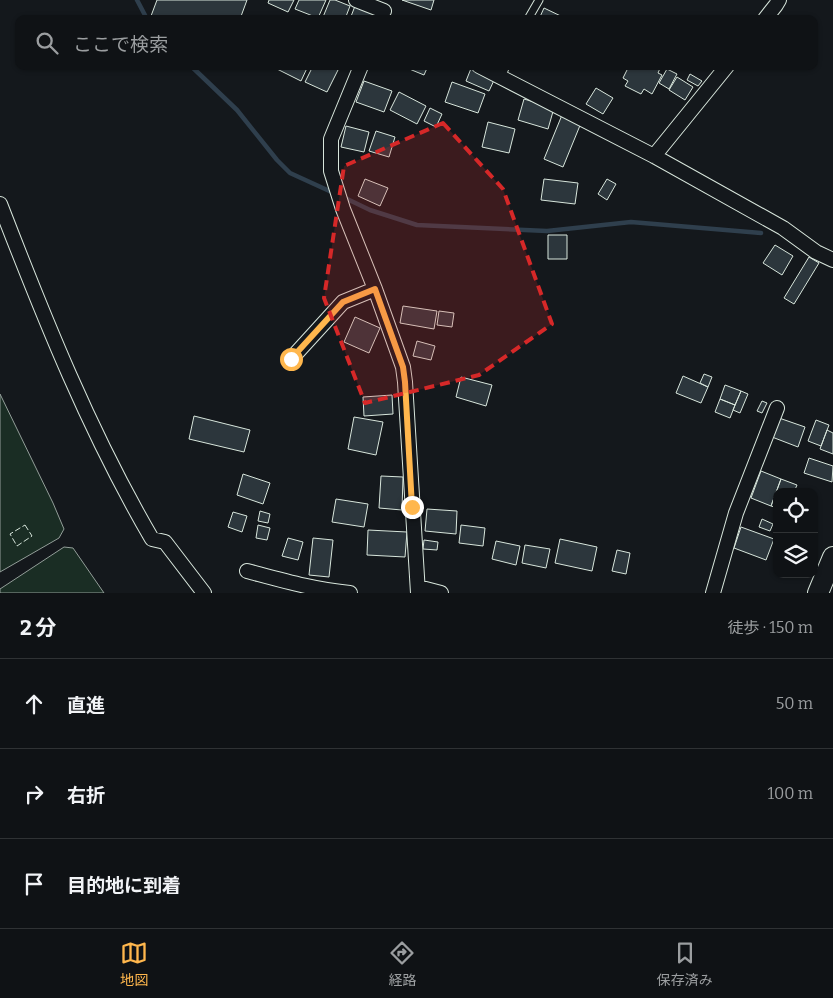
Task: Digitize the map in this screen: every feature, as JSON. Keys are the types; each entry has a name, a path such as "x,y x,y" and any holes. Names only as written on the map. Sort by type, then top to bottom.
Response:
{"main road":[{"path":"818,593 833,557"}],"street":[{"path":"356,0 384,10"},
{"path":"768,15 779,0"},
{"path":"359,70 331,139 331,171 403,367 418,590 441,593"},
{"path":"486,70 496,76 504,72 783,228 816,252 833,260"},
{"path":"654,156 724,70"},
{"path":"0,204 27,274 106,455 152,539 165,542 204,593"},
{"path":"291,359 343,302 375,289"},
{"path":"713,593 736,513 777,408"},
{"path":"247,571 292,583 350,593"}],"lane":[{"path":"530,15 539,0"}],"highlighted area":[{"path":"443,123 503,189 552,324 479,375 365,403 324,298 344,166"}],"green space":[{"path":"0,394 64,529 59,538 0,572"},
{"path":"64,547 73,548 104,593 0,593 0,589"}],"building":[{"path":"157,0 247,0 241,15 151,15"},
{"path":"269,0 294,0 288,12 268,3"},
{"path":"299,0 326,0 319,15 310,15 295,9"},
{"path":"330,0 350,6 347,15 324,15"},
{"path":"402,0 434,0 431,10"},
{"path":"355,6 374,13 373,15 352,15"},
{"path":"544,8 559,15 541,15"},
{"path":"279,70 306,70 301,81"},
{"path":"311,70 338,70 327,92 305,82"},
{"path":"412,70 426,70 424,75"},
{"path":"470,70 482,70 496,76 489,91 466,81"},
{"path":"627,70 659,70 658,73 662,75 652,94 644,89 641,94 625,86 628,81 623,78"},
{"path":"666,70 677,74 669,89 659,83"},
{"path":"690,74 702,81 698,86 687,80"},
{"path":"677,77 693,87 685,100 669,90"},
{"path":"364,81 392,91 384,112 356,102"},
{"path":"452,82 485,94 478,113 445,102"},
{"path":"596,88 613,98 603,114 586,104"},
{"path":"399,92 426,106 417,124 390,110"},
{"path":"524,99 554,108 548,129 518,120"},
{"path":"430,108 442,114 436,127 424,121"},
{"path":"562,115 581,123 563,167 544,159"},
{"path":"488,122 515,129 509,153 482,147"},
{"path":"346,126 369,132 364,152 341,147"},
{"path":"376,131 395,137 389,157 369,151"},
{"path":"365,179 388,188 380,206 358,196"},
{"path":"544,179 578,183 575,204 541,200"},
{"path":"607,179 616,184 607,200 598,194"},
{"path":"548,235 567,235 567,259 548,259"},
{"path":"775,245 793,256 782,275 763,263"},
{"path":"809,257 819,263 794,304 784,298"},
{"path":"403,306 437,311 434,329 400,323"},
{"path":"439,311 454,313 452,327 437,325"},
{"path":"355,317 380,328 369,353 344,342"},
{"path":"417,341 435,346 431,360 413,356"},
{"path":"704,374 712,377 708,387 700,383"},
{"path":"683,376 708,387 701,403 676,393"},
{"path":"461,377 492,385 486,406 456,397"},
{"path":"725,385 741,391 735,405 720,399"},
{"path":"741,391 748,394 740,413 733,410"},
{"path":"392,395 393,414 364,416 363,397"},
{"path":"720,399 735,405 730,418 715,412"},
{"path":"762,401 767,403 762,413 757,411"},
{"path":"194,416 250,430 244,452 189,439"},
{"path":"354,417 383,422 376,455 348,449"},
{"path":"779,418 805,427 798,447 772,437"},
{"path":"816,420 829,425 821,446 808,441"},
{"path":"827,430 833,433 833,454 820,449"},
{"path":"809,458 833,466 832,482 804,473"},
{"path":"761,471 781,479 778,488 773,488 771,506 751,498"},
{"path":"243,474 270,483 263,504 237,495"},
{"path":"381,476 403,477 402,510 379,508"},
{"path":"781,479 797,485 796,488 778,488"},
{"path":"336,499 368,504 364,527 332,522"},
{"path":"427,509 457,511 456,534 425,531"},
{"path":"260,511 270,514 268,523 258,521"},
{"path":"233,512 247,516 242,532 228,527"},
{"path":"762,519 773,524 770,531 759,527"},
{"path":"258,525 270,528 267,540 256,538"},
{"path":"461,525 485,528 483,546 459,543"},
{"path":"741,527 773,539 766,560 734,548"},
{"path":"368,530 407,532 405,557 367,555"},
{"path":"288,538 303,542 298,560 282,556"},
{"path":"313,538 333,540 329,577 309,575"},
{"path":"560,539 597,547 592,571 555,563"},
{"path":"424,540 438,542 437,550 423,549"},
{"path":"496,541 520,546 516,565 492,559"},
{"path":"525,545 550,549 546,568 522,563"},
{"path":"617,550 630,553 626,574 612,571"}],"waterway":[{"path":"137,0 145,15"},
{"path":"195,70 237,110 277,160 290,173 336,194"},
{"path":"343,197 370,210 417,225 547,231 631,222 761,233"}],"fence":[{"path":"25,525 32,536 17,546 10,534 25,525"}],"route":[{"path":"291,359 343,302 375,289 403,367 412,507"}]}
